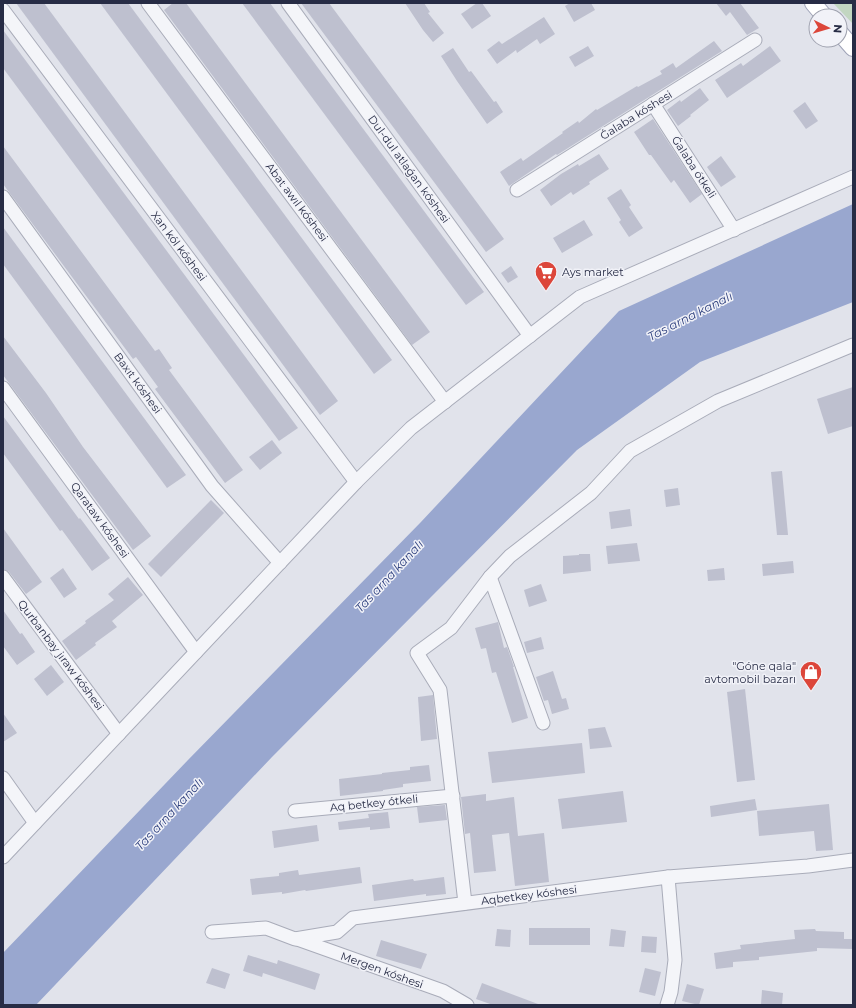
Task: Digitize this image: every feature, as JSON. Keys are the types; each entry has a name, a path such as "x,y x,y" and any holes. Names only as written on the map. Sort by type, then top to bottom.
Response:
{"street":[{"name":"Abat awıl kóshesi","path":"148,3 445,402"},
{"name":"Dul-dul atlaǵan kóshesi","path":"288,3 530,336"},
{"name":"Xan kól kóshesi","path":"3,10 356,482"},
{"name":"Ǵalaba kóshesi","path":"517,190 754,40"},
{"name":"Ǵalaba ótkeli","path":"653,104 734,230"},
{"path":"3,857 356,482 411,428 580,297 853,177"},
{"name":"Baxıt kóshesi","path":"3,197 212,486 280,563"},
{"path":"465,903 440,690 417,653 451,628 490,577 510,556 591,492 630,451 718,401 853,345"},
{"name":"Qarataw kóshesi","path":"3,388 196,652"},
{"name":"Qurbanbay jıraw kóshesi","path":"3,577 119,734"},
{"path":"490,577 543,723"},
{"path":"3,778 35,823"},
{"name":"Aq betkey ótkeli","path":"295,811 453,796"},
{"name":"Aqbetkey kóshesi","path":"295,939 337,932 353,918 668,877 808,866 853,860"},
{"path":"667,1005 671,992 675,960 668,877"},
{"path":"212,932 266,928 295,939"},
{"name":"Mergen kóshesi","path":"295,939 443,991 466,1005"}],"green space":[{"path":"833,3 853,3 853,24 848,19 848,8 838,8"}],"water":[{"name":"Tas arna kanalı","path":"853,204 853,302 700,362 577,450 272,757 36,1005 3,1005 3,953 188,760 420,523 619,311"}],"building":[{"path":"16,3 44,3 338,401 320,415"},
{"path":"100,3 128,3 392,360 374,374"},
{"path":"173,3 186,3 430,332 412,345 164,10"},
{"path":"242,3 270,3 484,292 466,305"},
{"path":"301,3 329,3 504,239 486,252"},
{"path":"405,3 424,3 430,12 428,13 444,33 433,42"},
{"path":"477,3 482,3 491,16 472,29 461,14"},
{"path":"570,3 591,3 595,10 574,22 565,6"},
{"path":"716,3 740,3 759,28 747,35 730,12 726,16"},
{"path":"544,17 555,34 540,44 537,39 517,53 516,50 497,64 487,50 499,41 502,44"},
{"path":"3,30 298,428 279,441 3,68"},
{"path":"714,41 722,51 557,155 556,154 509,186 500,172 521,158 523,161 578,121 579,123 596,109 597,110 637,86 638,87 662,74 660,71 673,63 676,68"},
{"path":"588,46 594,56 575,67 569,57"},
{"path":"770,46 781,61 727,98 715,80 741,63 743,66"},
{"path":"453,48 469,72 471,71 494,102 496,101 503,112 487,124 441,56"},
{"path":"700,88 709,100 678,126 667,110"},
{"path":"805,102 818,121 806,129 793,111"},
{"path":"653,119 702,194 690,203 674,180 671,183 651,155 649,155 634,132"},
{"path":"3,146 155,351 159,349 172,368 169,370 243,470 225,483 155,389 158,387 136,357 133,359 3,184"},
{"path":"599,154 609,169 573,195 571,192 551,206 540,190 561,174 578,164 579,166"},
{"path":"721,156 736,177 721,187 707,167"},
{"path":"621,189 631,205 629,207 643,228 629,237 619,222 621,220 607,198"},
{"path":"584,220 593,235 562,253 553,238"},
{"path":"3,227 186,475 167,488 3,264"},
{"path":"511,266 518,277 508,283 501,273"},
{"path":"3,336 46,393 83,447 151,536 133,550 3,375"},
{"path":"853,387 853,426 828,434 817,399"},
{"path":"3,416 79,519 80,518 110,558 92,571 62,530 60,531 3,453"},
{"path":"272,440 282,453 260,470 249,457"},
{"path":"782,471 788,535 777,535 771,472"},
{"path":"678,488 680,505 666,507 664,490"},
{"path":"211,500 224,513 161,577 148,564"},
{"path":"630,509 632,526 611,529 609,512"},
{"path":"3,528 42,582 26,594 9,572 3,569"},
{"path":"637,543 640,561 608,564 606,546"},
{"path":"590,554 591,571 563,574 563,556"},
{"path":"793,561 794,573 763,576 762,564"},
{"path":"63,568 77,589 64,598 50,578"},
{"path":"724,568 725,580 708,581 707,570"},
{"path":"128,577 143,595 112,621 117,627 95,643 96,645 76,660 62,641 86,623 85,621 114,600 108,594"},
{"path":"541,584 547,601 529,607 524,590"},
{"path":"3,610 35,652 17,665 3,646"},
{"path":"498,622 504,648 507,647 514,667 528,718 512,723 496,672 492,673 486,648 481,649 475,628"},
{"path":"541,637 544,649 527,653 524,642"},
{"path":"51,665 64,682 47,696 34,679"},
{"path":"553,671 562,699 566,698 569,709 552,714 548,700 544,701 536,677"},
{"path":"745,689 755,780 737,782 727,692"},
{"path":"433,695 437,739 421,741 418,697"},
{"path":"3,713 17,733 3,742"},
{"path":"605,727 612,747 590,749 588,729"},
{"path":"582,743 585,773 492,783 488,752"},
{"path":"429,765 431,781 403,784 403,787 383,791 340,796 339,779 410,770 410,767"},
{"path":"623,791 627,822 562,829 558,799"},
{"path":"486,794 486,801 514,797 518,836 544,833 549,882 515,886 509,833 492,835 496,871 474,873 470,833 465,834 461,797"},
{"path":"755,799 757,810 711,817 710,806"},
{"path":"829,804 833,850 816,851 814,831 759,836 757,811"},
{"path":"445,805 447,820 419,823 417,807"},
{"path":"388,812 390,828 370,830 370,827 339,830 338,822 369,818 368,814"},
{"path":"317,825 319,841 274,848 272,831"},
{"path":"360,867 362,883 282,894 282,892 252,895 250,879 279,876 279,873 298,870 299,875"},
{"path":"444,877 446,894 426,896 426,894 374,901 372,885 413,879 414,881"},
{"path":"529,928 590,928 590,945 529,945"},
{"path":"497,929 511,930 510,947 495,946"},
{"path":"611,929 626,931 624,947 609,946"},
{"path":"815,929 816,931 844,932 844,939 853,939 853,949 817,948 817,951 759,957 759,960 733,962 733,967 716,969 714,953 741,949 740,945 795,939 794,930"},
{"path":"642,936 657,937 656,953 641,952"},
{"path":"381,940 427,954 421,969 376,956"},
{"path":"248,955 277,964 278,960 320,974 315,990 263,973 262,977 243,971"},
{"path":"212,968 230,974 225,989 206,983"},
{"path":"645,968 661,972 655,996 639,992"},
{"path":"482,983 538,1005 493,1005 476,999"},
{"path":"687,984 704,989 699,1005 682,1001"},
{"path":"762,990 783,993 782,1005 761,1005"}],"place":[{"name":"Ays market","path":"546,292"},
{"name":"\"Góne qala\" avtomobil bazarı","path":"811,692"}]}
